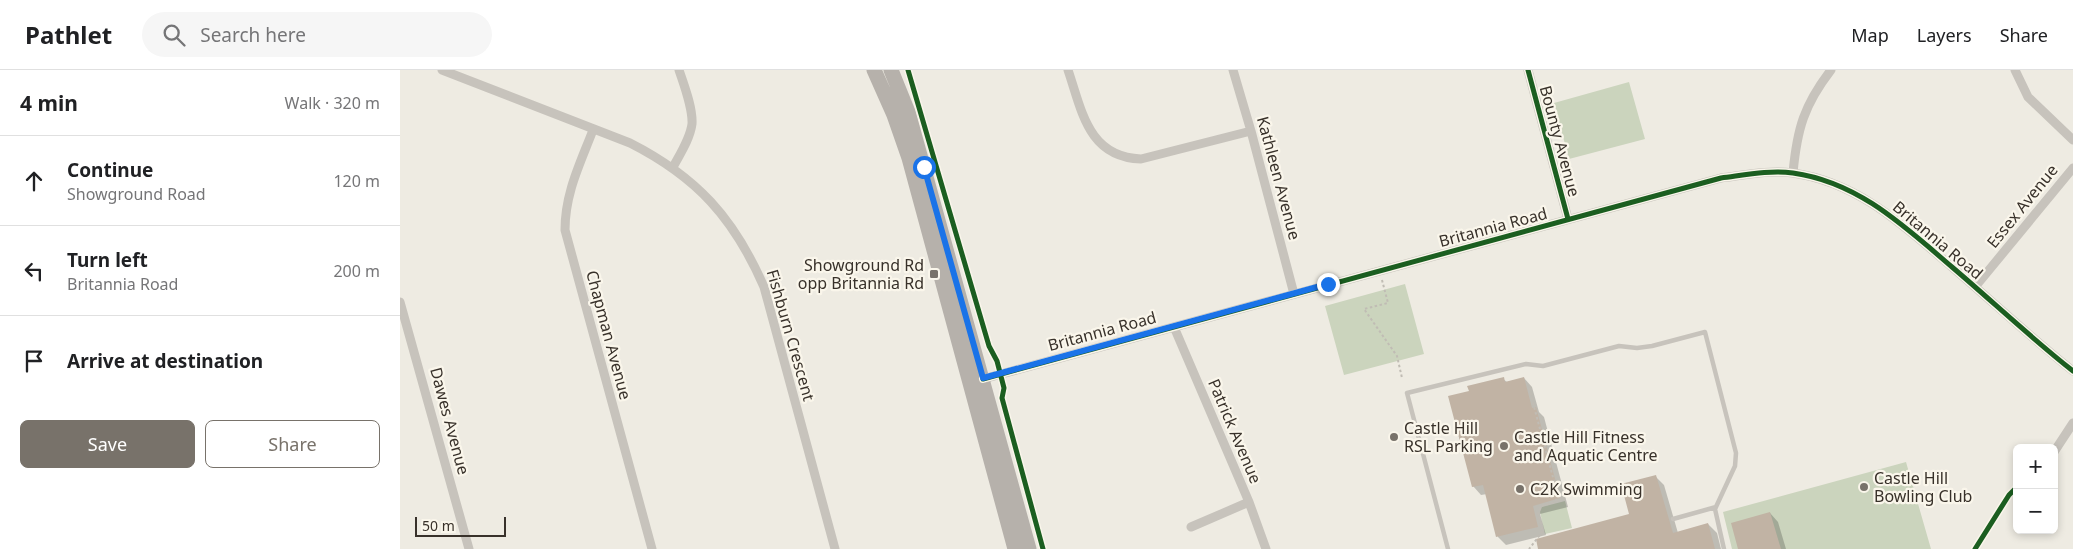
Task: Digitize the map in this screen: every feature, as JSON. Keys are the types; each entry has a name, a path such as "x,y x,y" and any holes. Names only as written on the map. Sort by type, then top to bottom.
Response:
{"main road":[{"path":"874,70 894,116 909,158 1015,549"},
{"path":"891,70 908,112 1029,549"}],"street":[{"name":"Fishburn Crescent","path":"442,70 630,143 673,167 693,184 736,232 752,259 764,287 835,549"},
{"path":"673,167 686,142 692,124 688,99 680,70"},
{"path":"1068,70 1088,128 1096,140 1107,149 1122,156 1141,159 1251,131"},
{"name":"Kathleen Avenue","path":"1233,70 1294,294"},
{"name":"Bounty Avenue","path":"1528,70 1568,220"},
{"path":"1793,173 1797,136 1803,117 1816,90 1831,70"},
{"path":"2014,70 2028,97 2073,140"},
{"name":"Chapman Avenue","path":"593,130 570,188 565,208 565,230 652,549"},
{"name":"Essex Avenue","path":"1976,287 2073,168"},
{"name":"Britannia Road","path":"983,378 1721,178 1751,174 1793,173 1834,184 1873,203 1894,218 2073,371"},
{"name":"Dawes Avenue","path":"400,302 407,320 469,549"},
{"name":"Patrick Avenue","path":"1174,327 1266,549"},
{"path":"2058,446 2073,423"},
{"path":"1191,527 1248,502"}],"lane":[{"path":"1448,549 1407,393 1526,364 1543,366 1620,346 1637,348 1652,346 1705,332 1736,453 1735,466 1716,507 1716,518 1724,549"},
{"path":"1673,519 1716,507"}],"path":[{"path":"1380,271 1388,303 1364,309 1397,356 1402,378"},
{"path":"1529,388 1558,496 1555,502 1541,506 1538,513 1543,531 1529,549"}],"green space":[{"path":"1629,82 1645,139 1569,159 1554,103"},
{"path":"1405,284 1424,354 1344,375 1325,306"},
{"name":"Castle Hill Bowling Club","path":"1906,462 1931,549 1732,549 1723,512"},
{"path":"1565,501 1572,528 1545,534 1540,512 1542,507"}],"building":[{"name":"Castle Hill Fitness and Aquatic Centre","path":"1504,377 1505,382 1524,377 1532,408 1536,407 1560,498 1533,506 1538,527 1496,537 1483,485 1472,487 1448,396 1469,391 1467,386"},
{"path":"1656,475 1673,533 1708,523 1715,549 1538,549 1536,539 1629,514 1621,484"},
{"path":"1770,512 1781,549 1738,549 1731,523"}],"cycle path":[{"path":"908,70 989,346 997,361 1004,388 1002,398 1043,549"},
{"path":"1528,70 1568,219"},
{"path":"983,379 1721,178 1775,172 1793,173 1817,178 1839,186 1879,208 1916,236 2073,371"},
{"path":"1975,549 2009,495 2015,489"}],"place":[{"name":"Showground Rd opp Britannia Rd","path":"934,274"},
{"name":"Castle Hill RSL Parking","path":"1394,437"},
{"name":"Castle Hill Fitness and Aquatic Centre","path":"1504,446"},
{"name":"Castle Hill Bowling Club","path":"1864,487"},
{"name":"C2K Swimming","path":"1520,489"}],"route":[{"path":"924,167 983,378 1328,284"}]}
